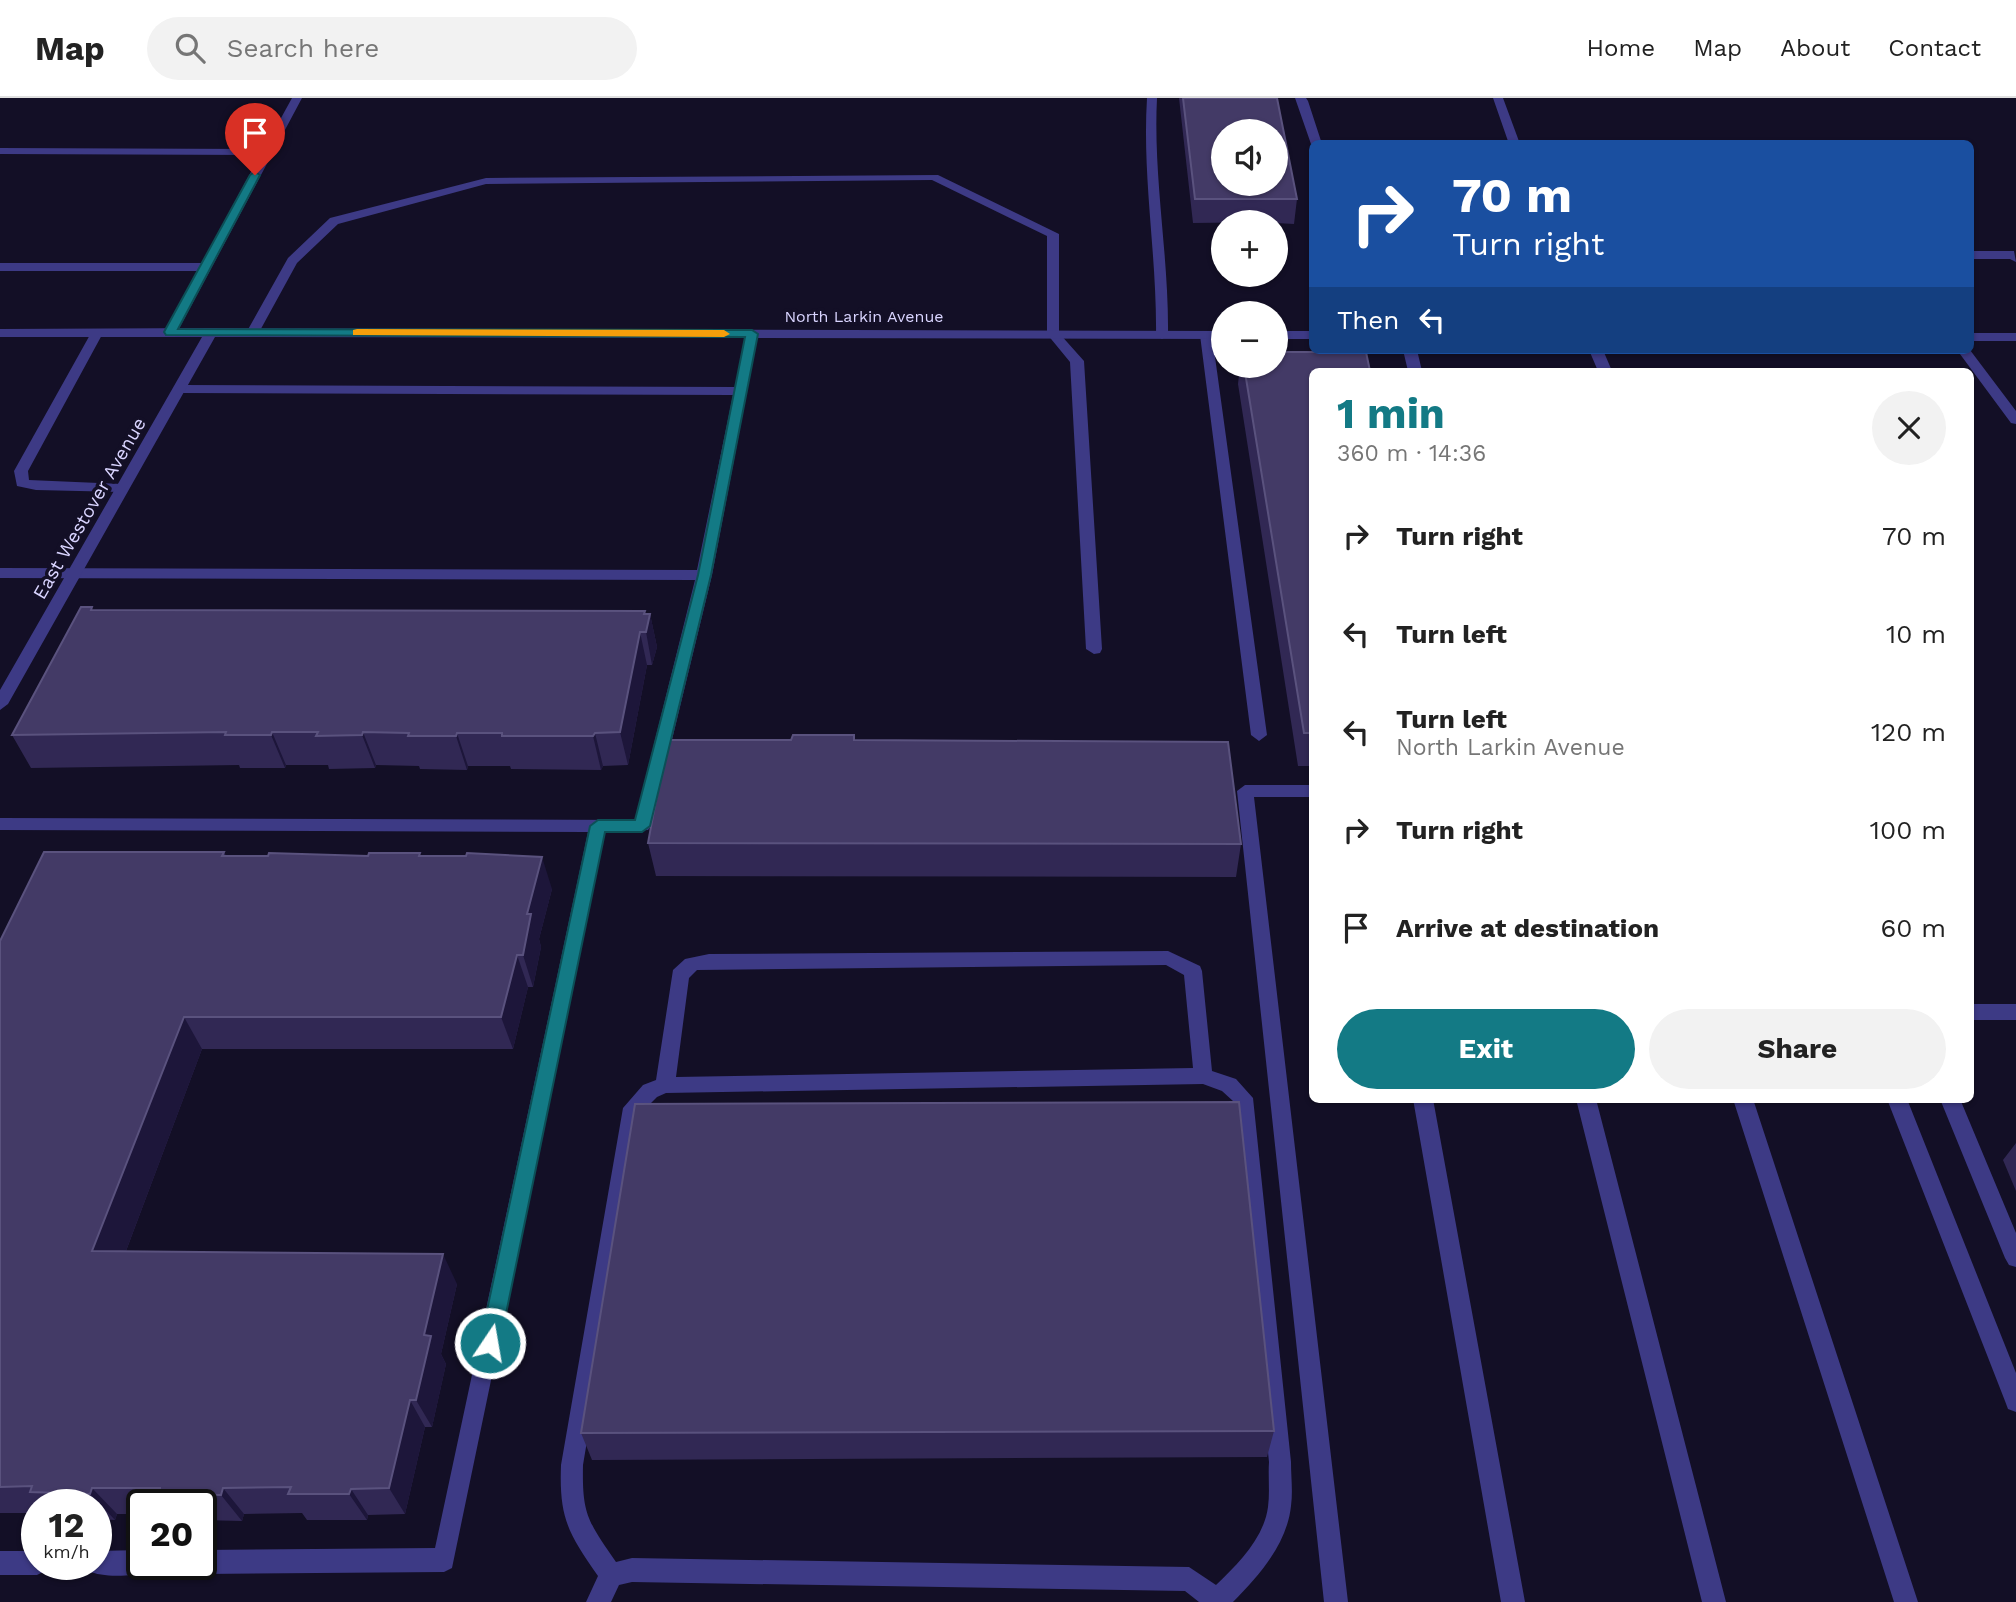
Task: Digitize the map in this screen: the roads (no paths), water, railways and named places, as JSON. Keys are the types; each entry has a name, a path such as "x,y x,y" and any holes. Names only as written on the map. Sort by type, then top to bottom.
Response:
{"street":[{"path":"170,332 297,98"},
{"path":"1152,98 1149,128 1162,283 1162,335"},
{"path":"1300,98 1316,140"},
{"path":"1499,98 1515,140"},
{"path":"0,151 267,152"},
{"path":"252,332 292,261 334,221 486,181 934,177 1053,234 1053,334 1077,361 1094,649"},
{"path":"1974,255 2015,256"},
{"path":"0,267 205,267"},
{"path":"97,332 21,471 22,483 36,486 122,488"},
{"name":"East Westover Avenue","path":"0,704 211,332"},
{"name":"North Larkin Avenue","path":"0,333 1211,335"},
{"path":"0,824 642,826 705,575 752,334"},
{"path":"1206,335 1259,735"},
{"path":"1288,335 1309,335"},
{"path":"1974,337 2016,337"},
{"path":"1967,354 2016,420"},
{"path":"180,389 741,391"},
{"path":"0,573 705,575"},
{"path":"1309,791 1245,791 1336,1602"},
{"path":"217,1562 444,1560 598,826"},
{"path":"665,1085 680,975 692,964 709,961 1168,958 1193,971 1203,1076"},
{"path":"1974,1012 2016,1012"},
{"path":"1203,1076 1229,1085 1243,1098 1280,1462 1279,1511 1270,1535 1252,1564 1219,1601 1189,1579 632,1570 611,1575 582,1533 578,1522 571,1501 572,1465 633,1108 650,1091 665,1085 1203,1076"},
{"path":"1424,1103 1513,1602"},
{"path":"1587,1103 1714,1602"},
{"path":"1744,1103 1906,1602"},
{"path":"1899,1103 2016,1401"},
{"path":"1952,1103 2016,1258"},
{"path":"0,1563 21,1563"},
{"path":"598,1602 611,1575"}]}
